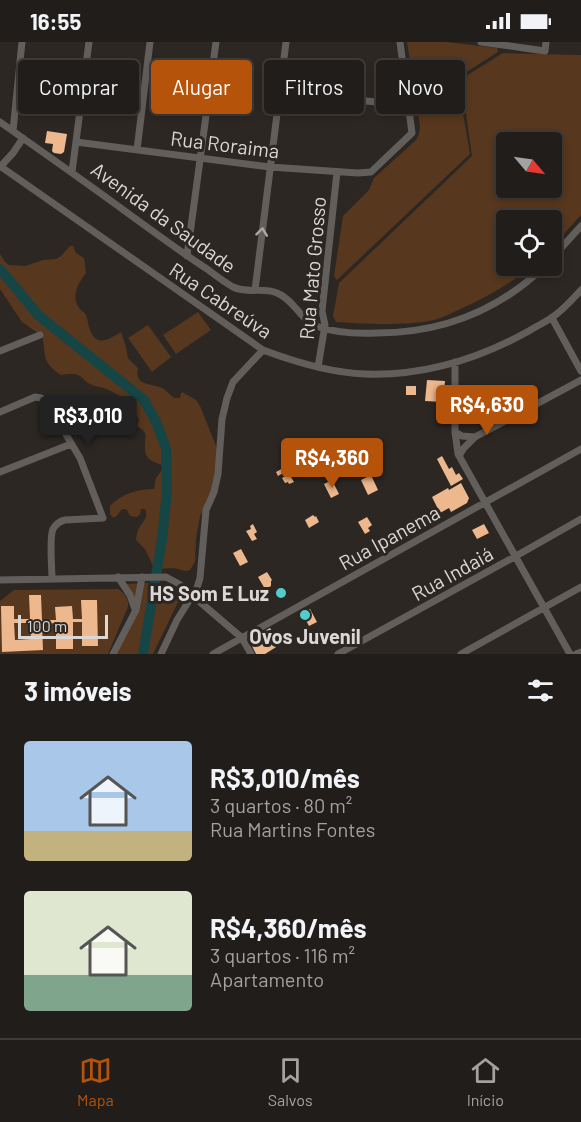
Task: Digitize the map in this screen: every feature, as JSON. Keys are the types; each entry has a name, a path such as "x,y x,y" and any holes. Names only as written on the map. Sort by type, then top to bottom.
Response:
{"street":[{"path":"13,131 22,42"},
{"path":"72,172 89,42"},
{"path":"137,150 150,42"},
{"path":"187,256 216,42"},
{"path":"284,60 286,42"},
{"path":"400,42 403,60"},
{"path":"480,42 545,51 546,42"},
{"path":"255,290 277,114"},
{"name":"Rua Roraima","path":"76,142 270,166 338,172 371,172 412,134 410,114"},
{"name":"Avenida da Saudade","path":"0,122 231,286 246,291 271,291 280,294 312,324 325,328 364,333 388,333 417,331 446,324 495,303 515,291 533,276"},
{"path":"0,167 23,138"},
{"name":"Rua Cabreúva","path":"0,167 263,350 318,367 364,374 388,374 422,370 456,362 495,348 552,318 581,290"},
{"name":"Rua Mato Grosso","path":"318,367 325,328 322,311 338,172"},
{"path":"562,247 581,226"},
{"path":"552,318 581,370"},
{"path":"0,351 40,335"},
{"path":"161,654 177,620 197,588 200,578 206,510 214,492 218,474 222,419 227,398 233,382 263,350"},
{"path":"456,362 455,432 459,456 570,654"},
{"path":"459,456 475,437 581,380"},
{"path":"0,412 35,397 46,401 80,458 103,518 65,520 56,525 51,535 52,579"},
{"path":"455,432 462,436 475,437"},
{"path":"0,472 71,444"},
{"name":"Rua Ipanema","path":"213,654 581,449"},
{"name":"Rua Indaiá","path":"338,654 581,519"},
{"path":"118,577 130,595 136,610"},
{"path":"113,654 136,610 144,577"},
{"path":"2,583 52,579 166,577 242,638 251,654"},
{"path":"461,654 581,587"},
{"path":"576,654 581,651"}],"shaded area":[{"path":"407,42 447,42 497,48 498,52 465,73 465,60 410,60"},
{"path":"503,53 581,55 581,215 562,236 562,210 496,210 496,276 518,276 514,279 476,302 434,320 373,324 336,322 333,316 339,283 472,156 465,107 465,77"},
{"path":"418,114 463,114 470,154 337,280 334,276 343,216 369,190 374,178 416,140 420,126"},
{"path":"70,246 73,246 76,253 84,258 86,273 78,286 76,299 79,308 86,315 93,336 104,340 121,332 128,358 138,368 137,374 141,381 162,388 174,398 180,398 182,392 196,400 218,451 217,487 200,516 195,562 190,570 158,569 153,566 145,549 136,540 138,530 146,517 145,509 141,509 137,517 130,516 124,509 116,517 110,514 110,506 119,498 136,491 154,489 156,478 164,467 151,461 147,456 145,433 137,426 139,420 133,410 110,390 89,384 78,375 61,375 54,370 47,362 42,336 22,322 0,289 0,254 9,265 25,266 43,260 56,259"},
{"path":"198,312 211,330 176,354 163,335"},
{"path":"148,325 171,357 152,372 128,338"},
{"path":"147,583 169,589 179,600 153,654 114,654 133,607 126,584"},
{"path":"118,589 126,596 128,607 108,654 0,654 0,601 14,590"}],"building":[{"path":"47,131 67,134 64,152 54,153 53,144 45,143"},
{"path":"427,380 445,381 443,402 425,401"},
{"path":"406,386 416,386 416,395 406,395"},
{"path":"315,448 323,464 313,467 306,455"},
{"path":"442,456 449,469 452,467 456,475 459,473 463,479 451,486 437,459"},
{"path":"285,467 294,482 285,483 282,478 285,476 283,473 278,476 276,472"},
{"path":"371,475 378,490 368,495 361,480"},
{"path":"332,480 339,494 331,498 324,484"},
{"path":"461,483 469,498 467,503 451,512 449,508 440,513 432,497"},
{"path":"313,515 319,522 309,528 305,520"},
{"path":"367,517 372,525 368,528 370,531 365,534 358,522"},
{"path":"253,524 257,532 254,534 257,539 252,541 246,531 251,529 250,526"},
{"path":"484,524 489,533 477,539 472,530"},
{"path":"241,549 248,562 240,566 233,553"},
{"path":"267,572 272,580 271,586 265,589 258,577"},
{"path":"29,595 41,595 42,620 56,620 55,607 72,606 73,619 82,619 81,600 97,600 98,646 82,646 82,622 73,622 73,649 56,649 56,623 42,624 43,650 2,652 1,606 14,606 14,619 30,619","holes":["14,623 30,623 31,639 15,640"]},
{"path":"310,609 317,622 309,626 302,613"},
{"path":"270,628 281,644 265,654 256,654 251,644 252,638"}],"waterway":[{"path":"0,269 38,315 144,400 166,448 167,492 162,539 143,654"}],"place":[{"name":"HS Som E Luz","path":"281,593"},
{"name":"Ovos Juvenil","path":"305,615"}]}
